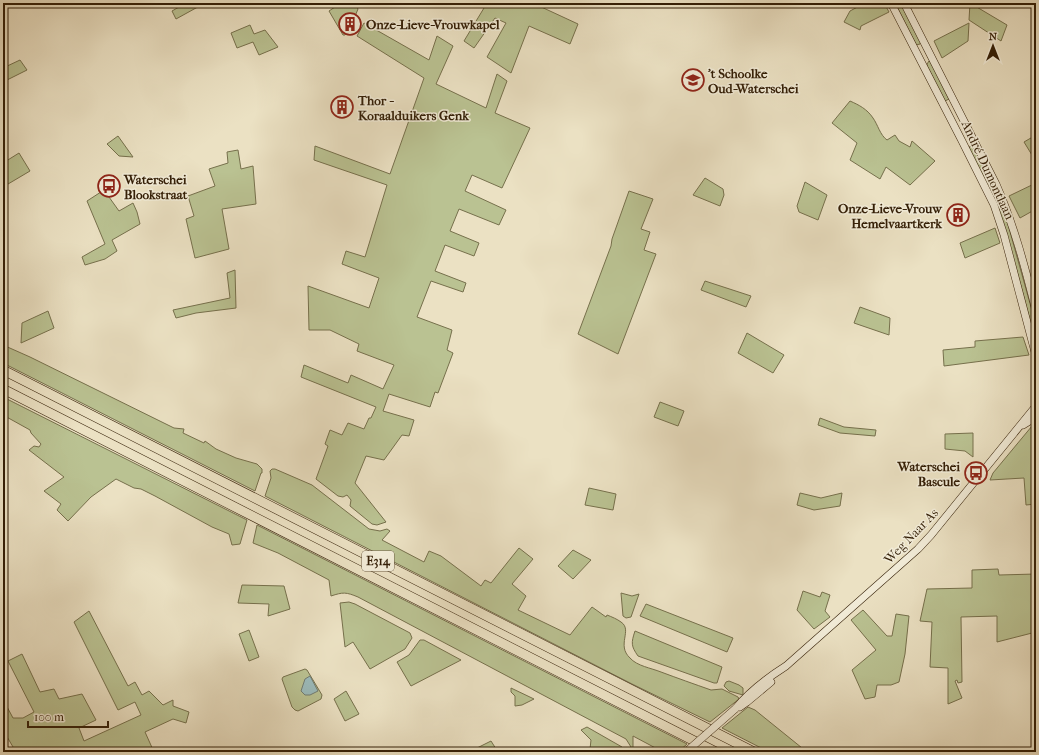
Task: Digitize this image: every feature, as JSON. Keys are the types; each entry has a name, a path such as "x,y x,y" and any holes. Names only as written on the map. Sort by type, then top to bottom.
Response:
{"highway":[{"name":"E314","path":"3,370 754,752"},
{"name":"E314","path":"3,389 716,752"}],"main road":[{"name":"André Dumontlaan","path":"891,3 994,205 1004,234 1036,356"},
{"name":"André Dumontlaan","path":"904,3 954,99 1004,202 1025,269 1036,311"},
{"name":"Weg Naar As","path":"686,752 735,709 747,702 776,677 786,666 918,549 1036,406"},
{"path":"1019,427 1031,420 1036,420"}],"green space":[{"path":"186,3 205,3 176,19 172,11"},
{"path":"341,3 355,3 358,9 349,31 345,35 343,35 329,11"},
{"path":"487,3 538,3 537,5 578,24 570,44 529,26 511,73 487,57 506,23 495,18 474,48 464,41"},
{"path":"865,3 884,3 889,12 861,26 860,30 844,22 850,11"},
{"path":"895,3 901,3 921,42 920,44 916,45"},
{"path":"970,3 1007,25 1001,41 969,20"},
{"path":"364,23 429,60 437,36 453,46 436,84 486,108 497,74 507,81 495,113 530,128 502,188 472,175 465,191 506,210 499,225 459,209 450,231 479,243 474,256 445,245 435,271 466,283 463,292 431,281 417,317 452,330 447,350 453,353 438,393 435,392 430,407 389,394 383,411 414,420 409,436 402,435 384,460 366,456 355,483 386,522 377,525 372,524 350,506 351,500 347,495 343,497 338,496 316,479 328,446 325,444 330,430 342,435 348,423 364,429 376,407 301,377 304,365 348,383 351,375 383,389 394,365 357,351 359,344 330,330 309,330 308,286 369,308 379,278 342,264 346,251 365,257 387,185 314,160 315,146 390,174 424,78 357,36"},
{"path":"969,23 968,41 942,58 934,41"},
{"path":"250,25 254,34 265,30 278,47 259,55 253,42 237,48 231,33"},
{"path":"20,60 27,70 3,82 3,68"},
{"path":"929,61 931,62 949,99 945,101 927,66"},
{"path":"850,101 860,106 871,115 887,140 895,135 899,141 910,147 912,141 935,161 910,185 886,167 880,179 850,160 857,143 832,123"},
{"path":"1036,135 1036,160 1035,160 1024,142"},
{"path":"118,136 133,157 119,156 107,144"},
{"path":"970,146 973,146 975,149 997,195 1007,221 1036,325 1036,335 1031,324 1016,268 969,149"},
{"path":"238,150 241,169 253,166 256,204 222,209 229,249 195,258 186,219 194,216 188,196 215,186 209,169 228,163 227,152"},
{"path":"19,153 30,171 3,187 3,163"},
{"path":"705,178 723,189 724,195 720,206 693,195"},
{"path":"805,182 827,195 818,220 799,212 797,206"},
{"path":"1036,183 1036,209 1020,218 1009,196"},
{"path":"104,190 119,211 133,203 140,224 112,240 117,251 105,259 85,265 82,257 105,244 87,201"},
{"path":"629,191 653,199 641,229 650,232 644,250 656,254 618,354 578,334 611,246 612,239"},
{"path":"995,228 1000,243 965,258 960,243"},
{"path":"235,270 236,308 196,313 176,318 173,310 230,298 227,273"},
{"path":"705,281 751,296 746,307 701,290"},
{"path":"860,307 890,318 889,335 854,323"},
{"path":"48,311 54,328 21,343 22,323"},
{"path":"747,333 784,355 773,373 738,353"},
{"path":"1023,337 1029,355 944,366 943,350 975,347 975,341"},
{"path":"3,345 174,428 184,429 183,433 204,443 205,441 216,449 236,458 257,464 262,469 262,473 255,491 3,363"},
{"path":"3,397 247,520 240,544 232,545 229,534 212,527 141,489 134,488 116,479 91,497 68,521 57,510 61,504 44,491 64,477 29,450 34,446 39,447 41,444 30,430 3,415"},
{"path":"660,402 684,411 678,426 654,417"},
{"path":"820,418 844,427 876,430 875,436 840,433 818,425"},
{"path":"1036,425 1036,504 1026,505 1024,478 990,480 993,473 1032,426"},
{"path":"973,433 973,457 965,451 945,449 945,434"},
{"path":"272,469 312,485 369,529 380,531 387,529 390,531 382,540 424,562 429,551 441,556 481,586 485,580 491,583 519,548 533,559 512,584 526,596 518,610 570,635 592,607 606,617 607,615 613,617 624,625 626,629 624,648 630,658 636,663 711,690 722,689 738,697 739,699 710,722 632,684 265,496 271,478 270,471"},
{"path":"589,488 616,494 613,510 585,505"},
{"path":"800,493 821,498 842,493 840,506 814,510 797,505"},
{"path":"257,525 687,744 678,752 663,752 633,736 633,752 626,739 358,597 344,593 331,596 329,580 278,553 253,543"},
{"path":"573,550 591,560 573,579 558,566"},
{"path":"998,569 999,575 1036,574 1036,632 997,642 997,616 961,617 962,682 958,683 957,680 955,681 962,698 948,704 948,668 930,667 932,622 920,621 927,589 972,588 972,570"},
{"path":"242,585 284,586 290,609 268,616 269,604 238,603"},
{"path":"803,591 820,597 822,592 830,595 825,611 830,617 814,629 797,610"},
{"path":"621,593 632,596 639,594 631,617 626,618 623,616"},
{"path":"349,602 410,633 412,638 405,649 370,669 353,642 345,647 340,603"},
{"path":"646,604 733,638 727,652 640,616"},
{"path":"863,610 887,636 892,636 896,614 909,616 905,654 899,682 891,685 877,685 875,697 865,699 852,670 876,650 851,620"},
{"path":"89,611 128,686 135,682 142,695 149,691 163,705 173,700 173,706 189,712 186,723 173,719 145,732 154,752 16,752 3,730 3,704 5,703 13,718 23,718 34,712 8,661 22,654 40,692 54,689 59,699 82,694 96,720 79,728 84,741 141,715 135,702 118,710 74,622"},
{"path":"249,630 259,657 249,661 239,634"},
{"path":"635,631 722,667 717,683 638,656 632,644"},
{"path":"420,640 424,640 461,660 411,686 397,662 409,655"},
{"path":"305,669 322,695 321,699 298,711 292,707 282,679 283,677"},
{"path":"729,681 743,688 743,695 729,691 724,686 726,682"},
{"path":"511,688 534,699 522,705 515,706 515,696 511,692"},
{"path":"346,691 359,714 345,721 334,699"},
{"path":"748,707 755,710 807,752 769,752 722,728"},
{"path":"587,727 622,748 590,749 591,740 581,730"},
{"path":"491,741 498,752 469,752"}],"water":[{"path":"310,676 318,691 310,695 305,695 301,691 305,679"}],"place":[{"name":"Onze-Lieve-Vrouwkapel","path":"350,24"},
{"name":"'t Schoolke Oud-Waterschei","path":"693,80"},
{"name":"Thor - Koraalduikers Genk","path":"342,107"},
{"name":"Waterschei Blookstraat","path":"109,186"},
{"name":"Onze-Lieve-Vrouw Hemelvaartkerk","path":"958,215"},
{"name":"Waterschei Bascule","path":"976,473"}]}
